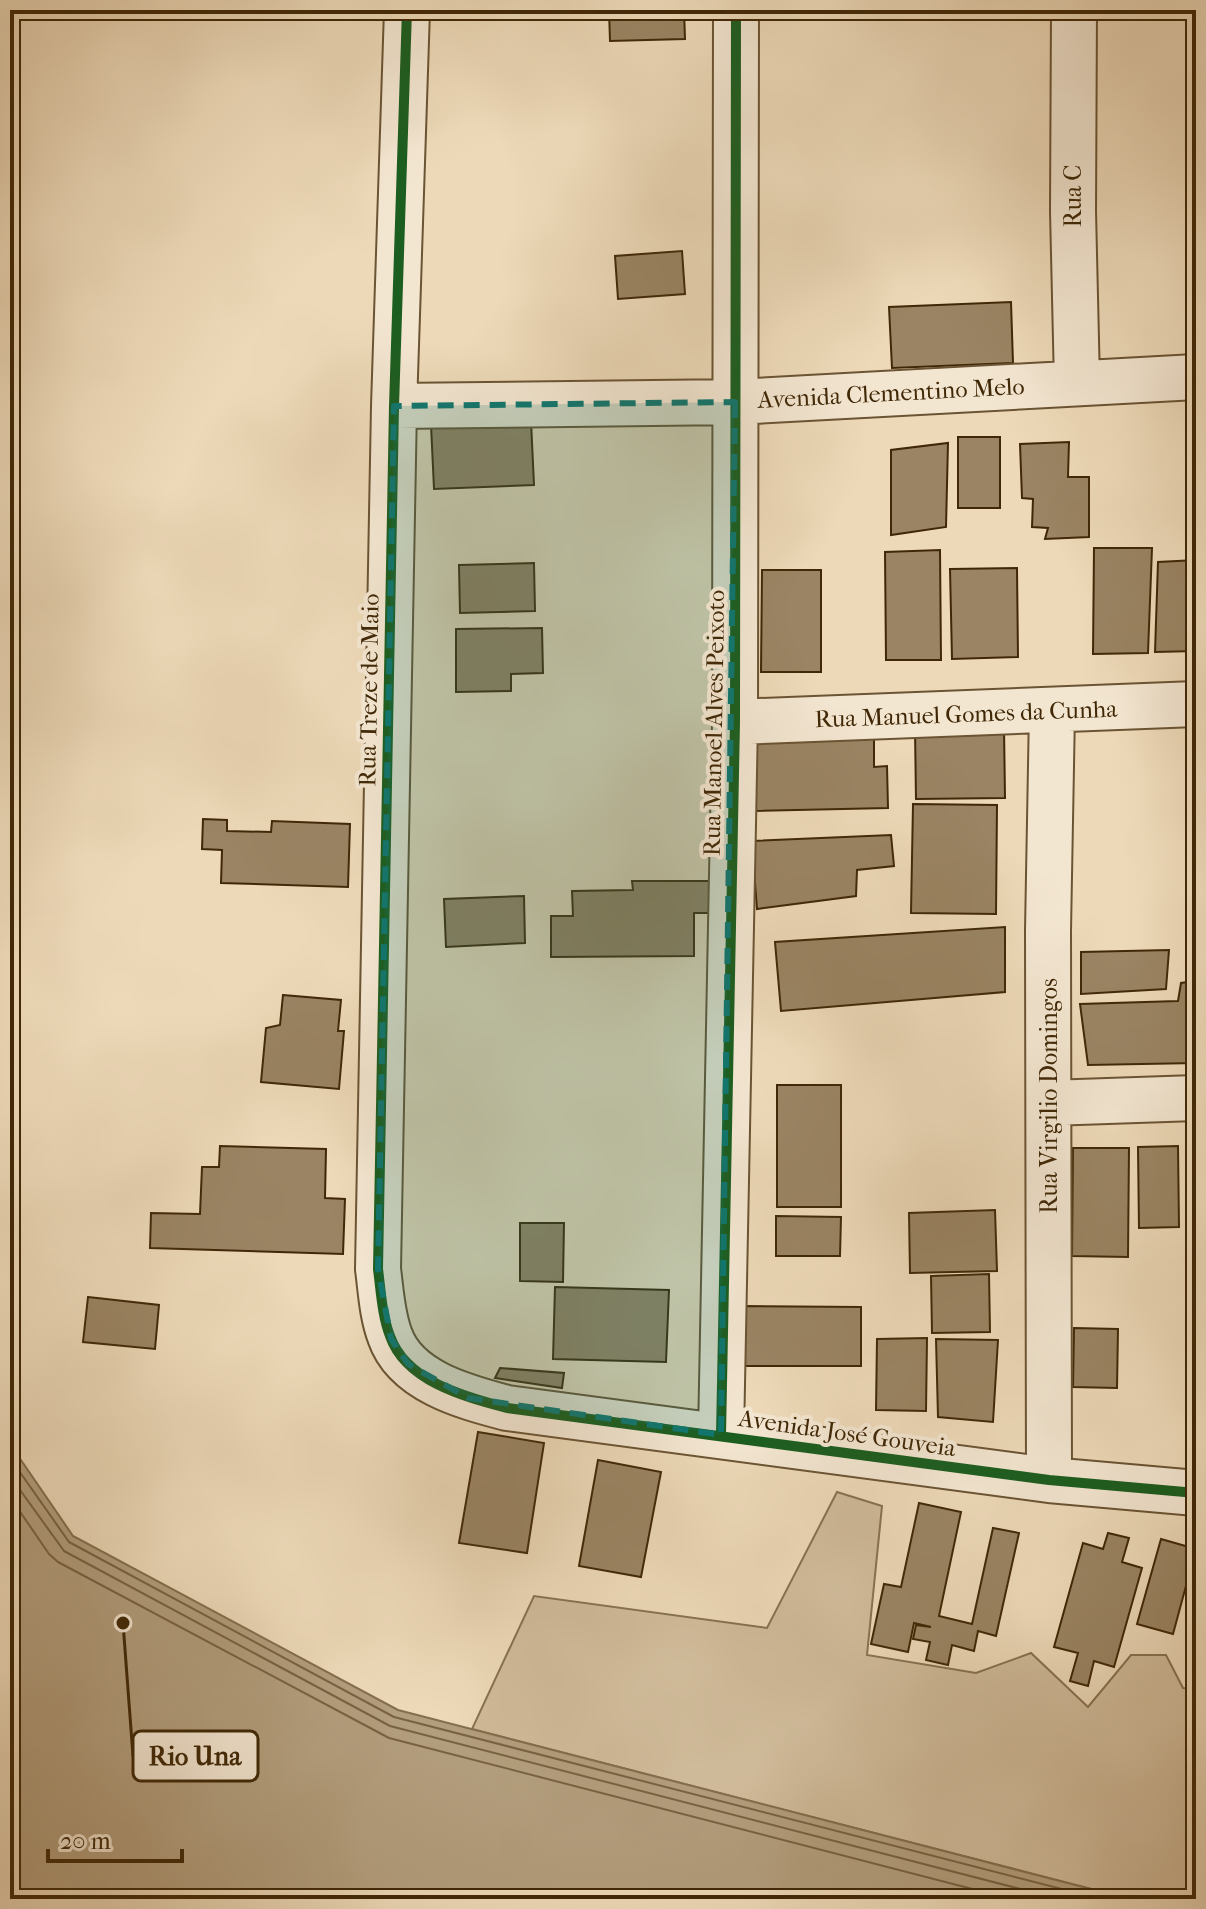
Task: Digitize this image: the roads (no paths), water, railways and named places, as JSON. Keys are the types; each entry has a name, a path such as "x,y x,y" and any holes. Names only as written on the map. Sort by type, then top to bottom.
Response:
{"street":[{"name":"Rua Treze de Maio","path":"407,10 394,406 378,1269 391,1339 408,1364"},
{"name":"Rua Manoel Alves Peixoto","path":"721,1435 735,722 736,10"},
{"name":"Rua C","path":"1074,10 1073,211 1077,383"},
{"name":"Avenida Clementino Melo","path":"394,406 735,402 1196,377"},
{"name":"Rua Manuel Gomes da Cunha","path":"735,722 1196,704"},
{"name":"Rua Virgilio Domingos","path":"1049,1480 1048,931 1052,711"},
{"path":"1049,1103 1196,1098"},
{"name":"Avenida José Gouveia","path":"408,1364 435,1383 468,1398 507,1408 1049,1480 1196,1493"}],"water":[{"path":"10,1444 73,1536 398,1710 1091,1889 1194,1899 10,1899"}],"place":[{"name":"Rio Una","path":"123,1623"}]}
